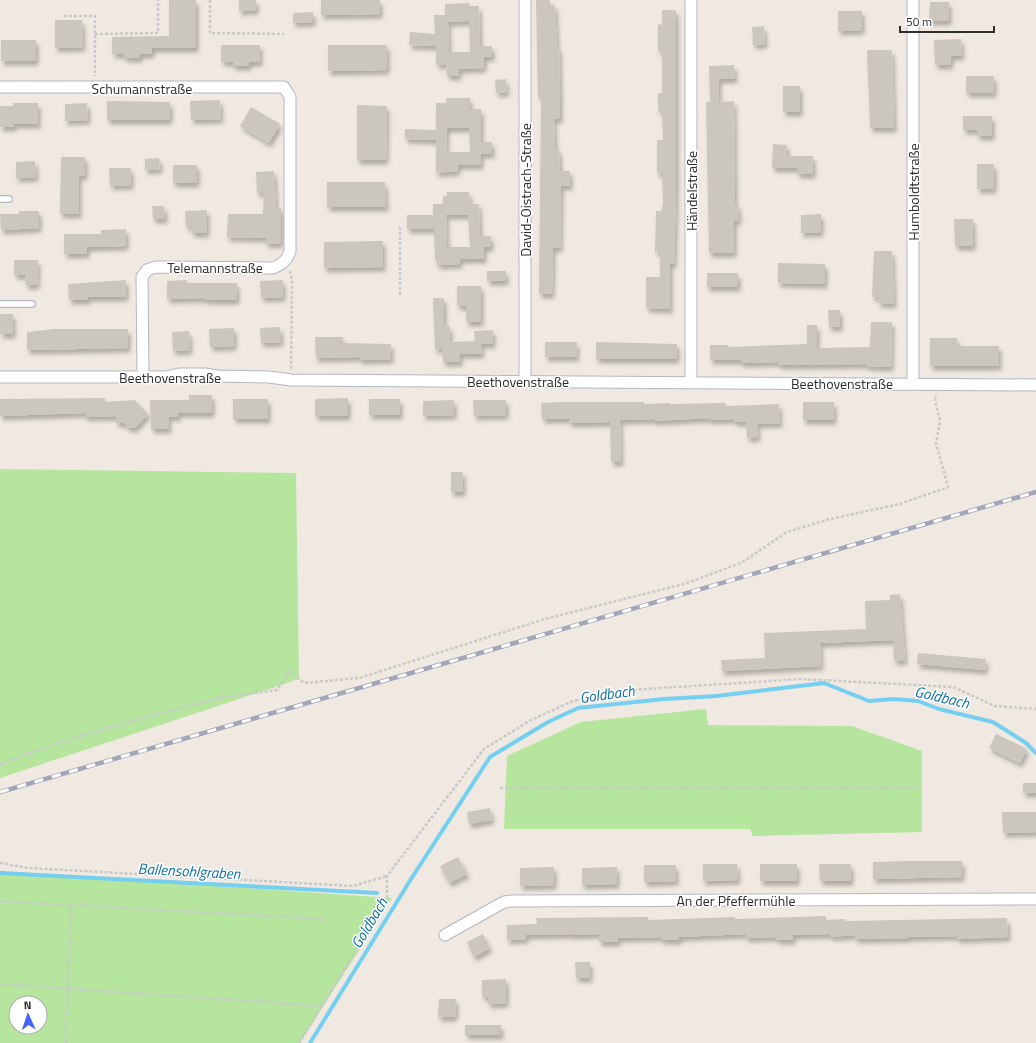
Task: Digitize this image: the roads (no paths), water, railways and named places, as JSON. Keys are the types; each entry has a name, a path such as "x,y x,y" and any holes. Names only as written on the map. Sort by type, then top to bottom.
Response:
{"street":[{"name":"David-Oistrach-Straße","path":"525,0 525,381"},
{"name":"Händelstraße","path":"691,0 691,382"},
{"name":"Humboldtstraße","path":"912,383 913,0"},
{"name":"Schumannstraße","path":"0,87 284,87 290,97 290,251 287,259"},
{"name":"Telemannstraße","path":"143,377 142,277 147,270 156,267 273,268 281,265 287,259"},
{"name":"Beethovenstraße","path":"0,377 166,377 179,374 205,374 218,376 269,377 291,380 939,383 1036,385"},
{"name":"An der Pfeffermühle","path":"445,935 504,902 512,901 1036,898"}],"lane":[{"path":"0,199 9,199"},
{"path":"0,304 32,304"}],"waterway":[{"name":"Goldbach","path":"310,1043 411,879 490,757 548,722 578,708 664,699 717,696 824,683 869,701 894,699 918,701 939,709 993,722 1026,743 1036,753"},
{"name":"Ballensohlgraben","path":"0,873 377,893"}],"railway":[{"path":"0,792 1036,492"}]}
